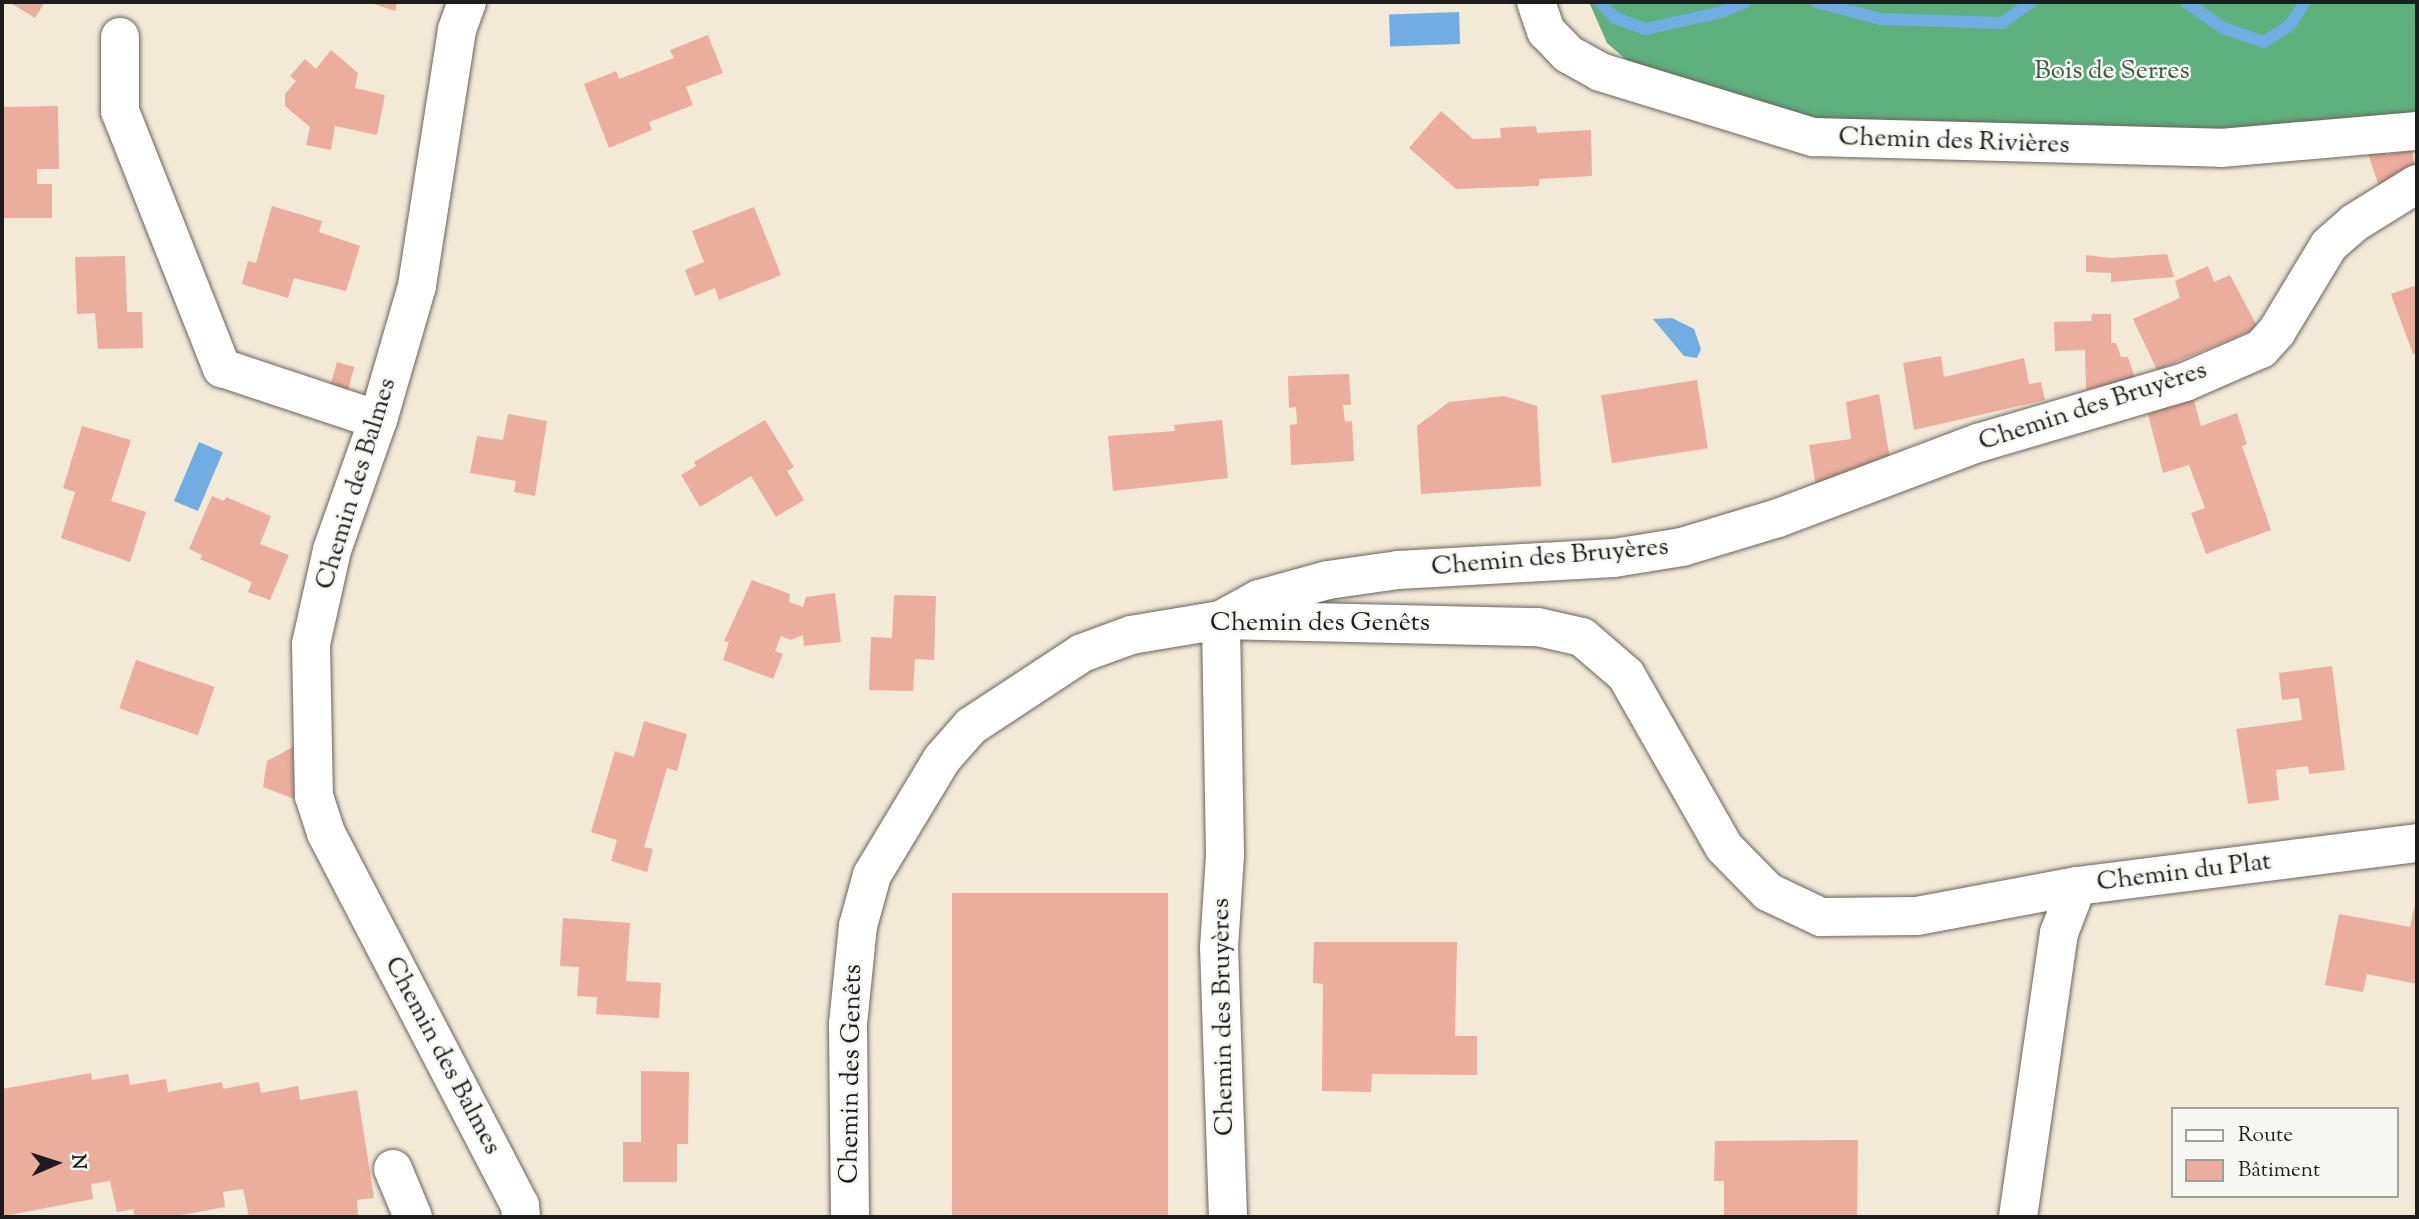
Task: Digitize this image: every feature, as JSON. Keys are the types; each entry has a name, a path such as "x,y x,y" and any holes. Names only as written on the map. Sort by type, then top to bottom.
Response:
{"street":[{"name":"Chemin des Balmes","path":"467,2 457,30 417,286 378,420 332,550 311,644 314,796 326,833 520,1205 522,1217"},
{"name":"Chemin des Rivières","path":"1536,2 1546,31 1568,54 1600,72 1813,137 2221,148 2417,131"},
{"path":"120,37 120,111 222,368 378,420"},
{"name":"Chemin des Bruyères","path":"1228,1217 1219,948 1225,854 1221,620 1259,599 1328,580 1398,570 1614,558 1682,547 1778,518 1978,443 2185,382 2261,349 2277,331 2329,245 2354,223 2417,184"},
{"name":"Chemin des Genêts","path":"849,1217 848,1024 852,974 872,875 894,832 942,759 971,726 1039,677 1082,653 1132,635 1221,620 1538,627 1582,637 1626,675 1724,847 1768,892 1821,917 1917,916 2077,886"},
{"name":"Chemin du Plat","path":"2018,1217 2059,933 2077,886 2417,843"},
{"path":"393,1168 413,1217"}],"green space":[{"name":"Bois de Serres","path":"1589,2 2417,2 2417,126 2221,143 1817,131 1655,85 1607,43"}],"water":[{"path":"1459,12 1460,44 1390,46 1389,14"},
{"path":"1672,318 1694,329 1701,349 1697,358 1684,356 1653,319"},
{"path":"199,442 223,452 198,511 174,501"}],"building":[{"path":"9,2 45,2 35,18"},
{"path":"368,2 397,2 395,11"},
{"path":"708,35 723,73 686,87 693,105 649,122 652,130 609,148 584,84 616,71 619,79 674,58 670,50"},
{"path":"331,50 358,73 355,88 385,95 377,135 335,126 331,150 306,145 310,127 285,106 285,94 296,81 290,76 305,59 316,69"},
{"path":"58,106 59,169 37,169 37,184 52,184 52,218 2,218 4,107"},
{"path":"1441,111 1473,139 1501,138 1500,128 1536,126 1537,133 1591,130 1592,176 1539,179 1539,186 1456,189 1409,148"},
{"path":"2384,149 2386,155 2412,150 2415,166 2379,186 2367,151"},
{"path":"272,206 322,221 319,232 360,246 346,291 294,278 288,298 242,284 248,261 256,263"},
{"path":"754,207 781,275 719,300 715,288 695,296 685,270 704,262 692,231"},
{"path":"2167,254 2174,277 2111,282 2111,273 2086,272 2086,255 2111,258"},
{"path":"125,256 127,312 142,312 143,348 98,349 95,313 77,314 75,257"},
{"path":"2208,266 2214,282 2230,275 2258,328 2157,370 2133,319 2180,298 2175,281"},
{"path":"2417,285 2417,353 2413,354 2391,294"},
{"path":"2092,314 2111,314 2111,343 2116,343 2121,357 2128,357 2135,378 2086,390 2085,350 2055,351 2054,322 2091,321"},
{"path":"1941,356 1944,377 2024,358 2029,384 2041,382 2045,400 1914,430 1903,363"},
{"path":"337,362 354,367 347,394 329,389"},
{"path":"1349,374 1351,405 1343,405 1345,422 1352,421 1354,461 1291,465 1290,425 1297,424 1296,407 1289,408 1288,376"},
{"path":"1697,380 1708,448 1612,463 1601,395"},
{"path":"1879,394 1890,459 1816,486 1809,445 1851,439 1846,402"},
{"path":"1504,396 1537,406 1541,486 1421,494 1417,426 1449,402"},
{"path":"2193,397 2201,426 2237,413 2247,444 2242,446 2271,530 2206,554 2191,513 2205,508 2189,465 2163,473 2148,414"},
{"path":"508,414 547,421 535,496 514,492 516,481 470,473 477,436 503,440"},
{"path":"765,420 794,467 787,471 804,500 776,517 751,476 700,507 681,475 696,466 694,462"},
{"path":"1222,420 1228,478 1113,491 1108,436 1175,431 1174,425"},
{"path":"82,426 131,440 111,501 146,512 130,562 61,538 75,492 63,488"},
{"path":"212,496 224,501 226,497 271,516 260,544 289,555 270,600 248,592 252,582 200,559 202,555 189,549"},
{"path":"752,580 790,594 789,602 803,607 806,597 835,593 841,642 804,646 803,635 791,640 781,636 775,651 783,654 773,679 723,660 729,642 724,641"},
{"path":"894,595 936,596 934,660 915,659 913,691 869,690 871,637 892,638"},
{"path":"136,660 214,687 198,735 119,708"},
{"path":"2332,666 2345,770 2309,774 2308,766 2276,770 2279,800 2248,804 2236,729 2302,720 2299,698 2282,700 2279,673"},
{"path":"644,721 687,734 677,771 667,768 644,847 653,849 647,872 611,861 617,840 591,832 615,751 634,757"},
{"path":"293,747 294,799 263,787 267,761"},
{"path":"952,893 1168,893 1168,1217 952,1217"},
{"path":"2417,895 2417,984 2367,974 2363,992 2325,985 2339,914 2410,927"},
{"path":"563,918 630,923 626,981 661,983 659,1018 596,1014 597,997 577,996 579,967 560,966"},
{"path":"1314,942 1457,942 1455,1036 1477,1036 1477,1075 1372,1074 1371,1092 1322,1091 1323,984 1313,983"},
{"path":"641,1071 689,1072 688,1144 677,1144 677,1182 623,1182 623,1142 641,1142"},
{"path":"91,1073 92,1080 128,1074 130,1085 166,1079 168,1092 222,1082 223,1089 259,1082 261,1093 298,1086 300,1100 357,1090 374,1198 357,1200 358,1216 249,1217 243,1189 223,1192 225,1207 171,1217 135,1217 133,1209 117,1212 110,1181 91,1184 93,1199 4,1216 2,1089"},
{"path":"1858,1140 1857,1217 1724,1217 1724,1181 1714,1181 1715,1141"}],"waterway":[{"path":"1600,2 1615,18 1646,29 1722,12 1745,2"},
{"path":"1816,2 1881,19 2002,23 2031,2"},
{"path":"2186,2 2223,28 2264,42 2290,25 2305,2"}]}
